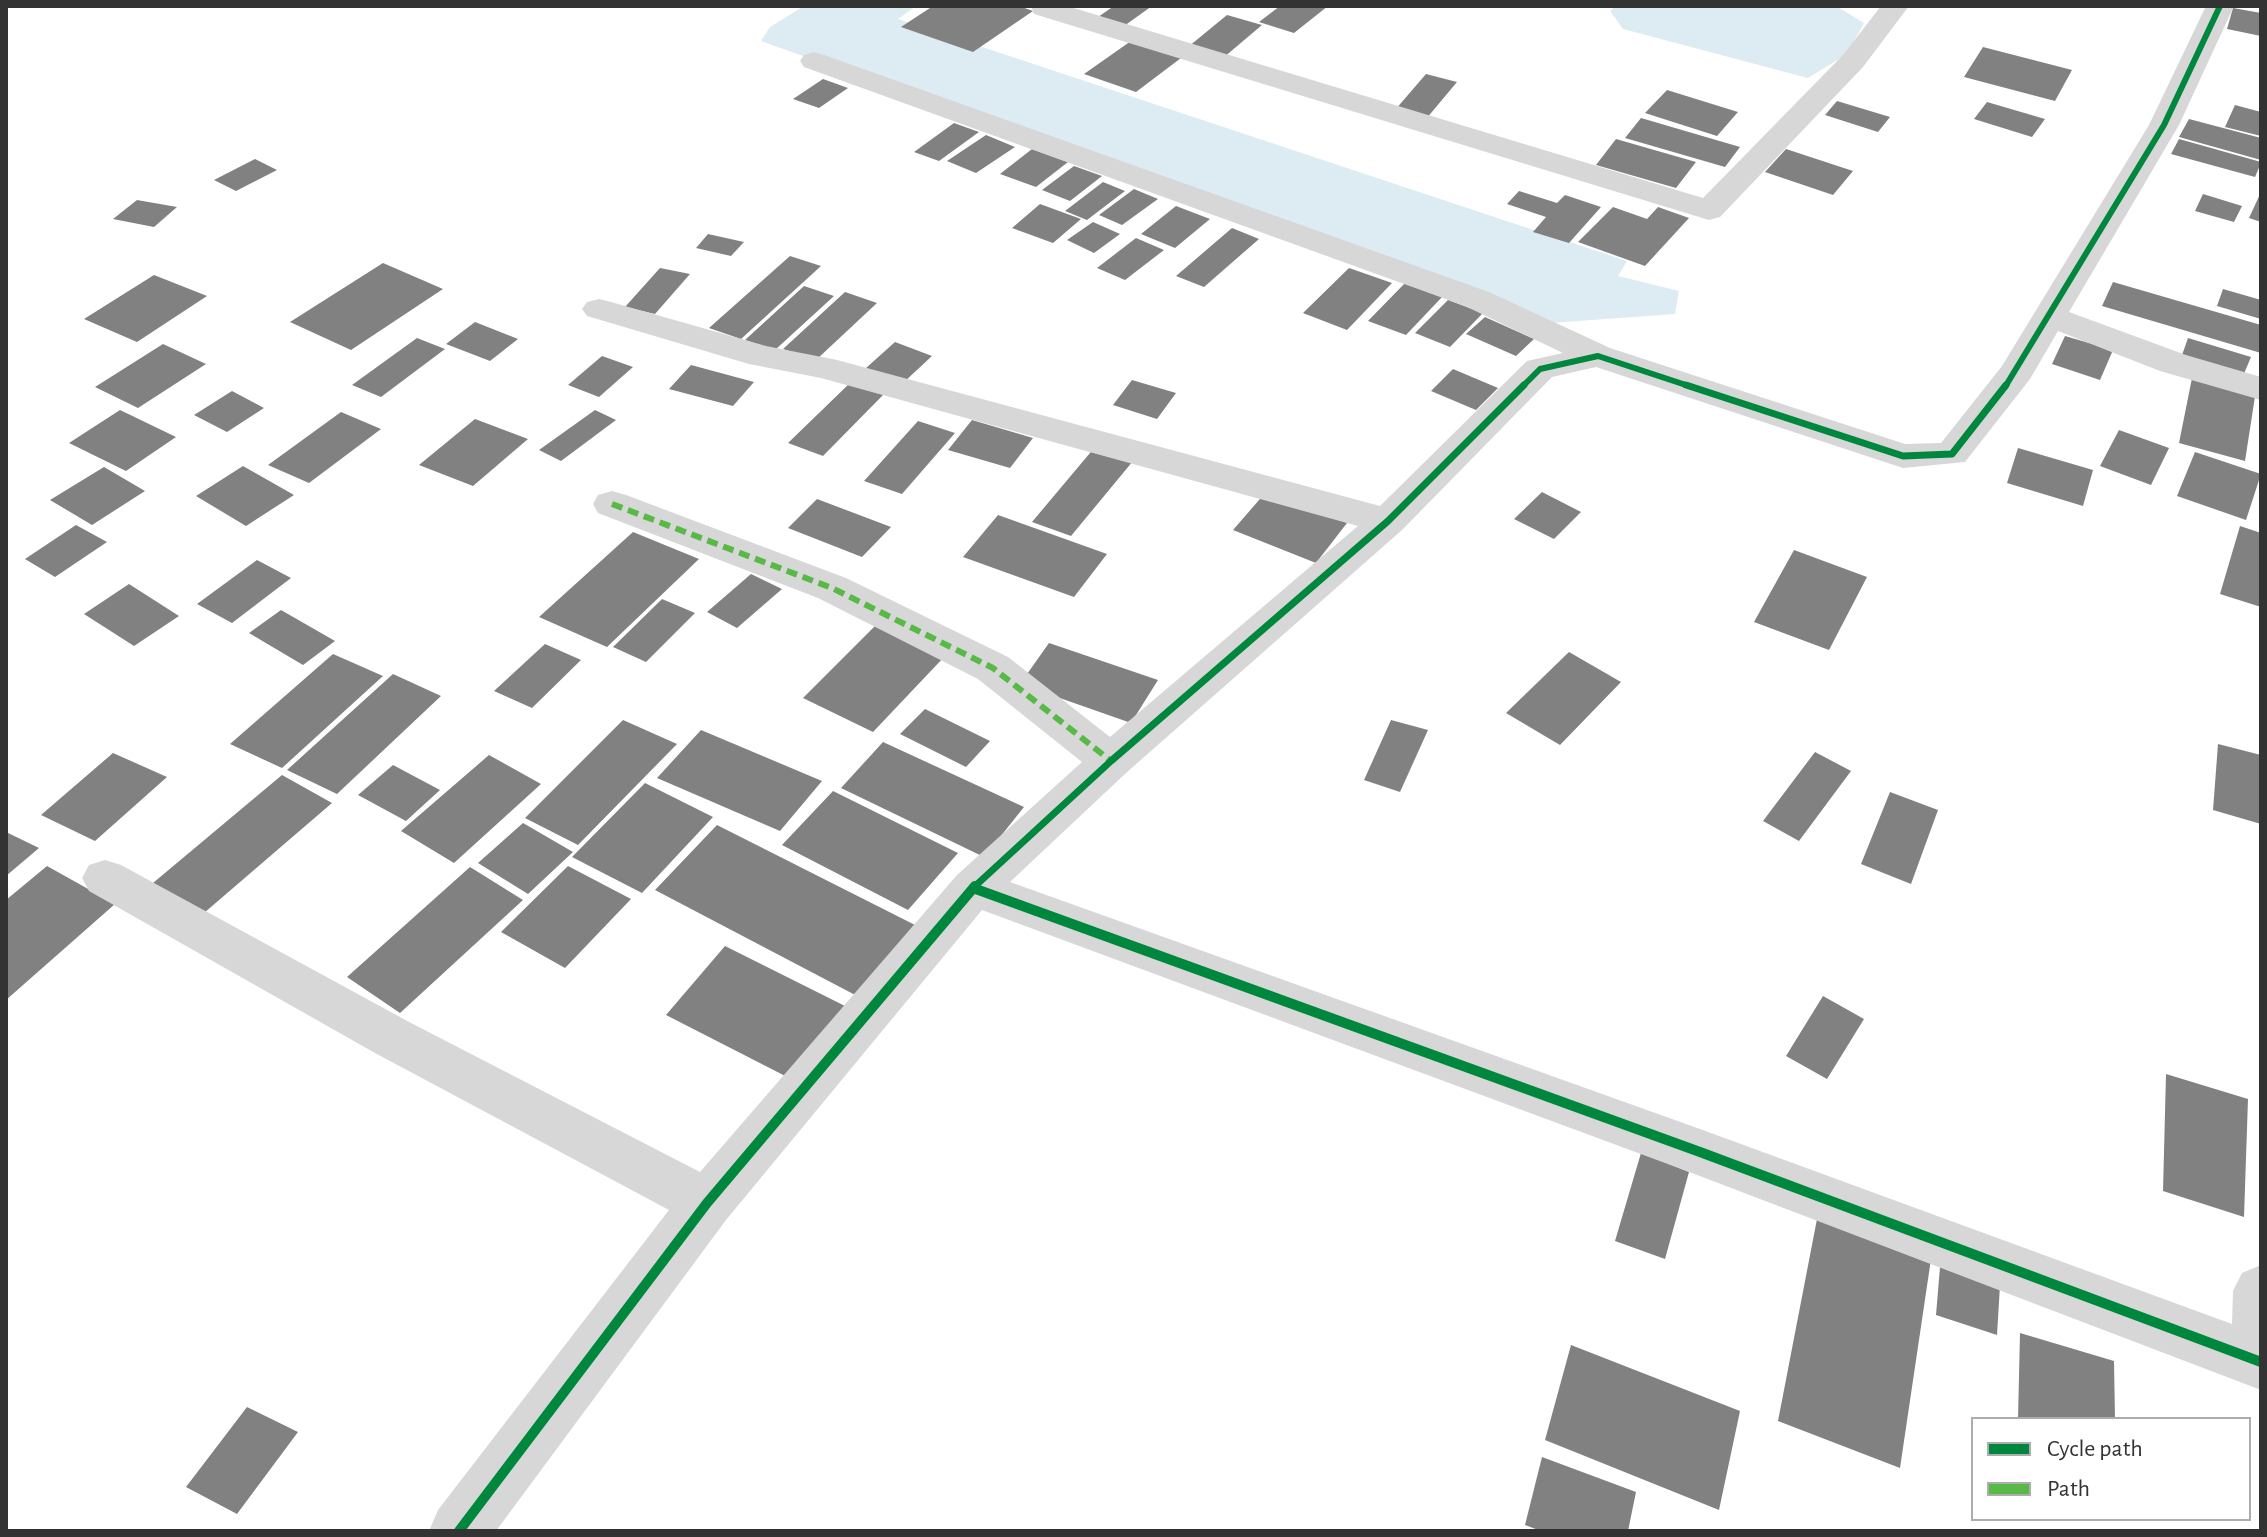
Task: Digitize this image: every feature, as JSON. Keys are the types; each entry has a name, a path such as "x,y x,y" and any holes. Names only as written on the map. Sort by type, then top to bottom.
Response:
{"street":[{"path":"1047,6 1044,8 1709,210 1853,61 1895,6"},
{"path":"814,61 1477,299 1598,356 1722,394 1903,456 1952,454 2017,371 2164,125 2220,6"},
{"path":"599,309 761,356 824,368 1388,521"},
{"path":"2049,316 2173,363 2261,389"},
{"path":"459,1531 707,1203 973,888 1111,761 1388,521 1540,369 1598,356"},
{"path":"612,504 832,588 993,668 1111,761"},
{"path":"105,878 393,1038 707,1203"},
{"path":"973,888 1700,1152 2259,1362 2261,1291"}],"shaded area":[{"path":"804,6 916,6 898,19 1627,261 1618,276 1679,291 1675,314 1550,323 761,41 770,27"},
{"path":"1616,6 1836,6 1864,23 1847,54 1808,78 1623,29 1610,11"}],"building":[{"path":"933,6 1019,6 1033,11 973,52 901,27"},
{"path":"1114,6 1152,6 1124,26 1098,17"},
{"path":"1280,6 1328,6 1294,33 1259,22"},
{"path":"2233,8 2261,13 2261,36 2227,29"},
{"path":"1227,15 1262,25 1223,58 1188,47"},
{"path":"1131,41 1181,58 1136,92 1084,74"},
{"path":"1983,47 2072,70 2055,101 1964,77"},
{"path":"1426,74 1457,82 1426,119 1395,110"},
{"path":"823,79 848,88 819,108 793,99"},
{"path":"1667,90 1738,112 1717,136 1645,113"},
{"path":"1837,101 1890,117 1878,132 1825,115"},
{"path":"1987,102 2045,119 2032,137 1974,119"},
{"path":"2235,105 2261,112 2261,136 2225,127"},
{"path":"1641,118 1740,147 1725,167 1625,138"},
{"path":"2189,119 2261,138 2261,160 2179,137"},
{"path":"954,123 979,132 939,161 914,152"},
{"path":"986,135 1015,147 976,173 947,161"},
{"path":"1616,139 1696,162 1676,188 1596,165"},
{"path":"2179,139 2261,163 2255,177 2171,154"},
{"path":"1032,149 1068,162 1036,187 1000,174"},
{"path":"1786,149 1853,171 1833,195 1765,172"},
{"path":"255,159 277,170 236,191 214,180"},
{"path":"1074,166 1102,176 1070,201 1042,190"},
{"path":"1103,182 1125,191 1087,220 1065,211"},
{"path":"1134,189 1158,199 1122,225 1099,215"},
{"path":"1519,191 1557,203 1565,195 1601,207 1569,243 1533,232 1546,217 1507,204"},
{"path":"2261,192 2261,222 2249,218"},
{"path":"2203,194 2242,206 2234,222 2195,211"},
{"path":"137,200 177,207 154,227 113,219"},
{"path":"1040,204 1081,219 1053,243 1012,228"},
{"path":"1176,206 1210,219 1175,248 1141,234"},
{"path":"1613,207 1647,219 1658,207 1689,218 1645,266 1578,242"},
{"path":"1093,222 1120,234 1094,253 1067,240"},
{"path":"1232,228 1259,239 1204,287 1176,276"},
{"path":"708,234 744,242 731,256 696,248"},
{"path":"1136,238 1164,250 1125,280 1097,268"},
{"path":"790,256 821,266 741,339 709,328"},
{"path":"383,263 443,289 351,350 290,322"},
{"path":"660,268 690,274 655,314 625,307"},
{"path":"1349,268 1392,283 1347,330 1303,313"},
{"path":"154,275 207,296 137,342 84,319"},
{"path":"1406,282 1443,296 1406,335 1368,321"},
{"path":"2113,282 2261,325 2261,353 2102,306"},
{"path":"804,286 834,296 775,350 745,340"},
{"path":"2223,289 2261,300 2261,319 2217,306"},
{"path":"845,292 877,303 816,360 783,349"},
{"path":"1448,300 1483,313 1450,347 1415,333"},
{"path":"1485,317 1534,339 1516,356 1466,334"},
{"path":"475,322 518,339 490,361 446,344"},
{"path":"2065,336 2113,350 2100,380 2052,364"},
{"path":"417,338 445,349 381,397 352,385"},
{"path":"2188,338 2251,357 2243,376 2181,358"},
{"path":"895,342 932,356 904,382 866,368"},
{"path":"163,344 206,364 138,408 95,387"},
{"path":"602,356 633,367 599,397 568,385"},
{"path":"691,365 754,382 733,406 669,389"},
{"path":"1453,369 1498,388 1476,410 1431,391"},
{"path":"2193,373 2256,390 2245,461 2179,443"},
{"path":"1132,380 1176,393 1157,419 1113,405"},
{"path":"850,383 884,394 823,456 788,443"},
{"path":"232,391 264,408 227,432 194,415"},
{"path":"120,410 176,437 126,471 69,443"},
{"path":"595,410 616,420 561,461 539,450"},
{"path":"341,412 381,429 309,483 268,465"},
{"path":"475,419 528,439 473,486 419,465"},
{"path":"972,420 1033,438 1010,468 948,450"},
{"path":"918,421 955,433 902,494 864,481"},
{"path":"2119,430 2169,448 2151,485 2100,466"},
{"path":"1095,447 1133,461 1071,536 1032,522"},
{"path":"2018,448 2093,470 2083,506 2007,483"},
{"path":"2195,452 2261,474 2246,520 2177,496"},
{"path":"243,466 294,495 246,526 196,496"},
{"path":"104,467 145,491 92,525 50,500"},
{"path":"1266,492 1347,523 1316,563 1233,530"},
{"path":"1542,492 1581,512 1554,539 1514,519"},
{"path":"817,499 891,527 862,557 788,528"},
{"path":"998,515 1107,554 1074,597 963,557"},
{"path":"76,525 107,542 55,577 25,559"},
{"path":"2240,526 2261,533 2261,607 2220,594"},
{"path":"633,532 699,559 607,647 539,617"},
{"path":"1794,550 1867,577 1829,650 1754,622"},
{"path":"257,560 291,578 232,623 197,604"},
{"path":"751,574 782,589 737,628 707,612"},
{"path":"129,584 179,616 134,646 84,614"},
{"path":"662,599 695,613 646,662 613,647"},
{"path":"281,610 335,641 303,665 249,633"},
{"path":"877,624 946,655 873,732 803,698"},
{"path":"1049,643 1158,680 1131,723 1020,684"},
{"path":"545,644 581,660 532,708 494,691"},
{"path":"1569,652 1621,682 1560,745 1506,713"},
{"path":"333,654 383,676 282,768 230,744"},
{"path":"393,674 441,696 337,794 287,770"},
{"path":"925,709 990,741 966,767 900,734"},
{"path":"623,720 677,744 578,845 525,818"},
{"path":"1391,720 1428,730 1400,792 1364,780"},
{"path":"701,730 822,781 780,831 657,778"},
{"path":"883,742 1024,807 984,857 841,788"},
{"path":"2218,744 2261,755 2261,824 2213,810"},
{"path":"1815,752 1851,771 1799,841 1763,821"},
{"path":"113,753 167,777 95,841 41,815"},
{"path":"489,755 541,784 454,863 401,831"},
{"path":"393,765 440,790 406,821 358,795"},
{"path":"282,775 332,803 197,919 147,888"},
{"path":"645,783 713,817 642,893 572,857"},
{"path":"833,791 958,853 908,910 782,845"},
{"path":"1890,792 1938,810 1911,884 1861,864"},
{"path":"523,823 573,852 528,894 478,863"},
{"path":"717,825 917,926 859,997 655,890"},
{"path":"6,832 39,848 6,876"},
{"path":"47,866 115,904 6,1000 6,900"},
{"path":"568,866 631,899 565,968 501,932"},
{"path":"470,867 523,900 400,1013 347,977"},
{"path":"725,946 851,1009 795,1081 666,1015"},
{"path":"1823,996 1864,1019 1827,1079 1786,1056"},
{"path":"2166,1074 2248,1099 2244,1217 2163,1191"},
{"path":"1641,1153 1689,1172 1665,1259 1615,1241"},
{"path":"1817,1219 1931,1259 1900,1468 1778,1421"},
{"path":"1940,1267 2000,1285 1997,1335 1936,1315"},
{"path":"2020,1333 2114,1361 2115,1417 2018,1417"},
{"path":"1571,1345 1740,1411 1719,1510 1545,1440"},
{"path":"247,1407 298,1432 237,1514 186,1487"},
{"path":"1542,1457 1636,1492 1628,1531 1541,1531 1525,1525"}],"marked path":[{"path":"612,504 832,588 993,668 1111,761"}],"cycle path":[{"path":"459,1531 707,1203 973,888 1111,761 1388,521 1540,369 1598,356 1903,456 1952,454 2017,371 2164,125 2220,6"},
{"path":"973,888 1700,1152 2261,1362"}]}
